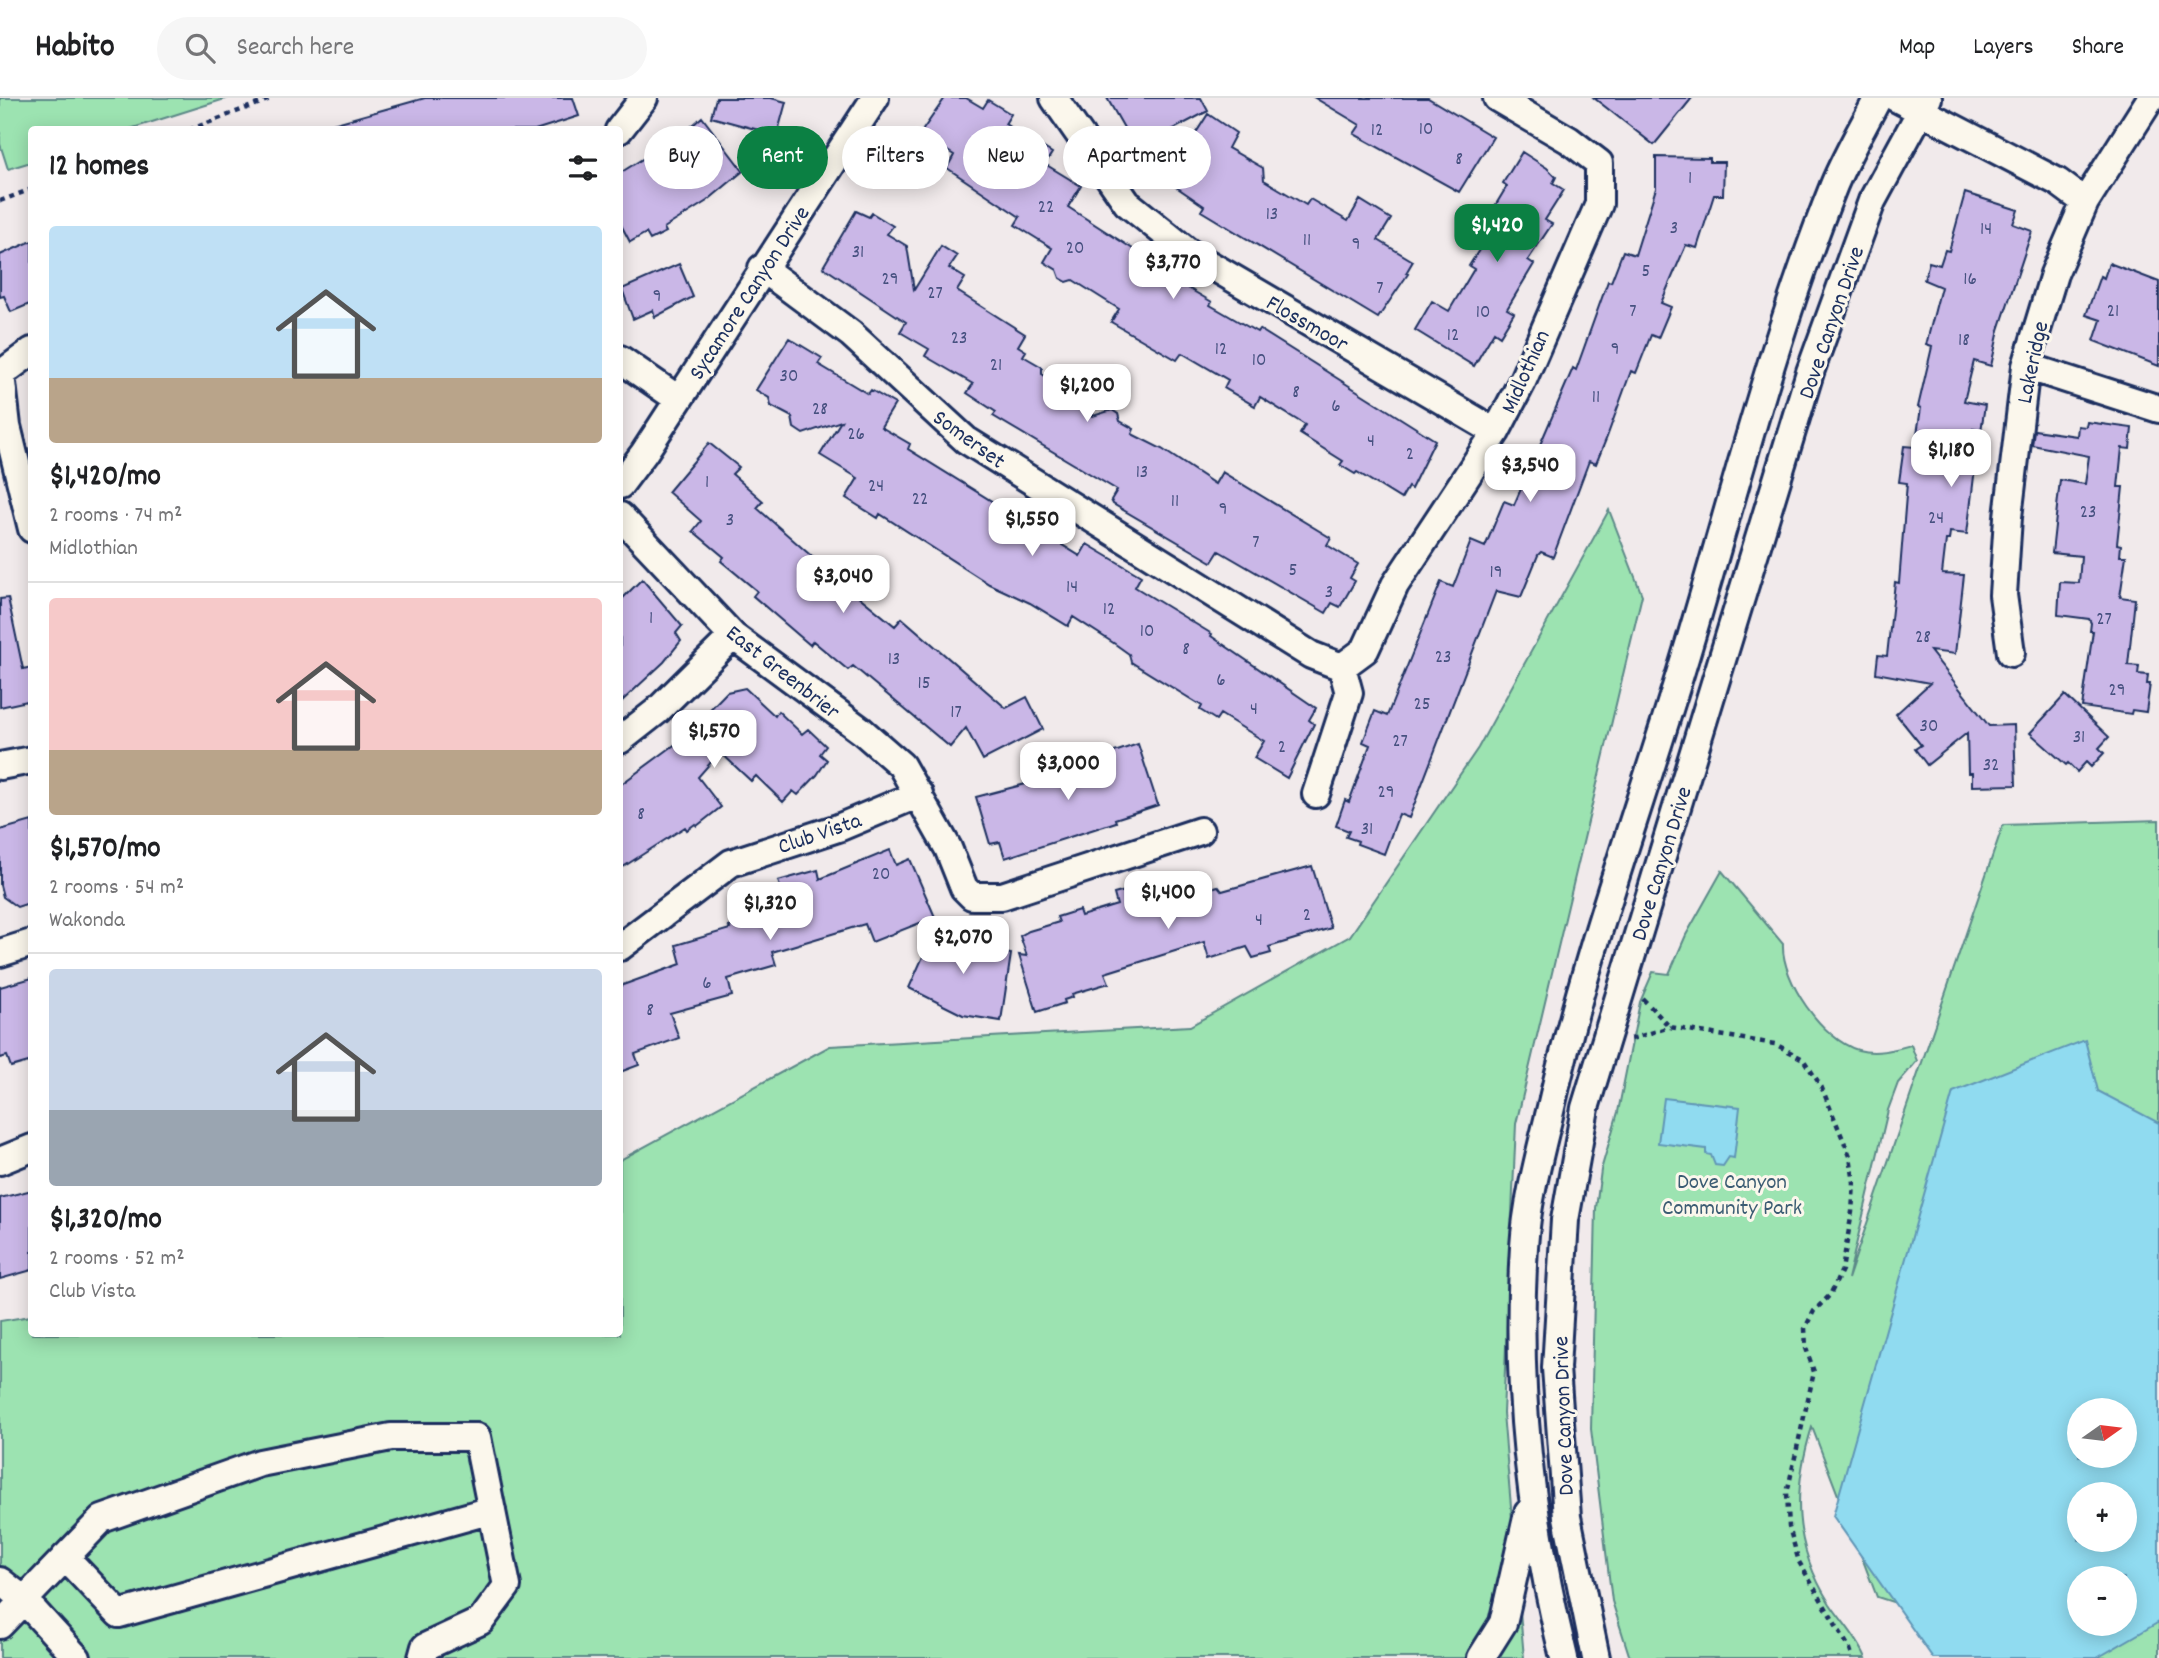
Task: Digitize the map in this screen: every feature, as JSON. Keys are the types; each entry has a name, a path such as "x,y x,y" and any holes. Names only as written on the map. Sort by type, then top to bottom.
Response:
{"street":[{"path":"622,126 644,98"},
{"name":"Sycamore Canyon Drive","path":"623,481 875,98"},
{"name":"Flossmoor","path":"1054,98 1127,203 1188,252 1496,432"},
{"name":"Midlothian","path":"1342,667 1365,650 1395,584 1496,432 1522,382 1599,204 1599,163 1569,140 1497,98"},
{"name":"Dove Canyon Drive","path":"1563,1658 1543,1573 1531,1501 1522,1398 1524,1244 1535,1176 1565,1044 1590,953 1686,652 1770,364 1835,183 1878,98"},
{"path":"1896,98 1924,104 2058,182 2085,202"},
{"name":"Lakeridge","path":"2011,653 2003,595 2008,517 2026,366 2053,274 2085,202 2151,98"},
{"name":"Dove Canyon Drive","path":"1596,1658 1567,1517 1556,1368 1564,1220 1585,1108 1810,372 1872,201 1924,104"},
{"name":"Somerset","path":"762,268 851,334 965,440 1311,655 1342,667"},
{"path":"28,354 1,374 7,426 28,513"},
{"path":"623,361 678,399"},
{"path":"2026,366 2159,409"},
{"name":"East Greenbrier","path":"623,519 733,636 862,731 901,765 948,848 964,888 972,896 1002,896 1200,831"},
{"path":"623,738 657,711 733,636"},
{"path":"1316,794 1349,694 1342,667"},
{"path":"0,766 28,761"},
{"name":"Club Vista","path":"623,945 731,863 838,828 919,794"},
{"path":"0,953 28,944"},
{"path":"0,1161 28,1150"},
{"path":"0,1625 102,1519 260,1463 391,1437 477,1437 507,1586 481,1621 425,1647 422,1658"},
{"path":"1480,1658 1503,1623 1531,1501"},
{"path":"65,1557 118,1614 492,1510"},
{"path":"0,1581 23,1599 76,1658"}],"path":[{"path":"200,126 273,98"},
{"path":"0,201 28,190"},
{"path":"1626,976 1670,1027"},
{"path":"1607,1037 1629,1040 1670,1027 1775,1044 1803,1059 1821,1086 1850,1156 1854,1183 1852,1212 1842,1270 1830,1295 1814,1311 1805,1328 1806,1349 1814,1372 1787,1493 1789,1527 1799,1562 1853,1658"}],"green space":[{"path":"0,98 228,98 139,126 28,126 28,163 8,169 0,144"},
{"path":"1609,510 1642,595 1516,1124 1503,1413 1524,1658 0,1658 0,1321 28,1316 28,1337 623,1337 623,1158 830,1046 1190,1026 1350,936 1478,748"},
{"name":"Dove Canyon Community Park","path":"2159,820 2159,1658 2067,1658 1877,1597 1812,1427 1801,1474 1799,1496 1803,1539 1818,1582 1866,1658 1630,1658 1612,1601 1591,1429 1596,1208 1601,1170 1618,1112 1640,1002 1653,972 1669,974 1686,935 1722,871 1783,944 1789,974 1818,1022 1845,1044 1858,1050 1884,1051 1911,1045 1917,1061 1898,1083 1888,1110 1848,1279 2003,825"}],"water":[{"path":"2085,1040 2098,1091 2159,1123 2159,1622 2137,1635 2137,1566 2067,1566 2067,1636 2135,1636 2097,1658 1933,1658 1833,1516 1953,1092"},
{"path":"1664,1098 1740,1107 1734,1158 1729,1157 1723,1166 1715,1165 1711,1155 1706,1154 1706,1149 1658,1143"}],"building":[{"path":"425,98 573,98 579,116 548,126 329,125"},
{"path":"716,98 771,98 786,102 779,126 744,126 711,117"},
{"path":"945,98 966,98 983,108 988,100 1011,114 1005,124 1008,126 963,126 963,179 949,169 954,155 949,152 949,126 926,126"},
{"path":"1107,98 1201,98 1208,111 1180,126 1123,126"},
{"path":"1315,98 1428,98 1493,137 1459,192 1354,134 1360,125"},
{"path":"1594,98 1692,98 1654,145"},
{"path":"1208,114 1236,133 1228,148 1263,168 1264,180 1306,205 1310,199 1348,221 1360,200 1391,219 1378,240 1413,261 1406,273 1408,274 1378,318 1201,211 1204,206 1179,189 1211,189 1211,126 1200,126"},
{"path":"702,117 709,126 692,126"},
{"path":"723,145 737,163 737,176 723,188"},
{"path":"1522,152 1547,168 1556,177 1553,183 1564,190 1545,220 1552,224 1528,260 1534,264 1507,309 1514,313 1500,336 1494,332 1474,366 1415,330 1432,301 1449,311 1474,269 1469,266 1497,221 1489,216 1507,186 1503,183"},
{"path":"1656,157 1710,158 1710,162 1724,162 1723,195 1714,195 1697,248 1686,245 1661,303 1671,307 1658,338 1651,335 1636,373 1631,371 1596,464 1589,461 1553,557 1541,552 1538,555 1521,597 1496,591 1409,818 1399,814 1384,854 1357,844 1358,841 1346,837 1349,831 1336,826 1345,800 1349,802 1370,745 1363,742 1375,711 1387,716 1441,582 1453,587 1471,541 1485,547 1504,501 1514,505 1573,368 1576,370 1608,281 1611,282 1623,251 1635,255 1656,188"},
{"path":"644,158 644,189 721,189 664,228 666,232 650,240 646,233 630,242 623,229 623,171"},
{"path":"1049,166 1063,175 1063,189 1079,189 1068,207 1136,251 1133,256 1212,302 1210,305 1257,332 1259,329 1435,440 1411,489 1408,487 1401,499 1357,472 1355,474 1340,465 1343,461 1300,434 1305,425 1260,397 1255,406 1224,388 1228,380 1182,353 1177,360 1111,322 1119,309 1073,280 1067,282 1060,278 1057,270 1044,262 1052,248 1015,225 1020,217 978,189 1049,189"},
{"path":"1965,193 2018,210 2013,224 2032,231 1999,330 1991,366 1974,361 1964,401 1985,405 1981,431 1973,429 1972,434 1950,430 1945,463 1975,468 1967,534 1950,532 1949,540 1946,540 1942,574 1964,575 1955,654 1930,651 1989,726 2014,725 2016,785 1972,786 1972,773 1968,773 1967,733 1927,765 1915,749 1921,745 1896,714 1930,683 1876,673 1878,655 1887,656 1895,582 1899,583 1907,483 1899,482 1904,446 1915,447 1921,408 1918,407 1932,347 1926,345 1941,287 1924,280 1929,262 1940,265 1945,250 1949,251"},
{"path":"856,211 869,217 872,213 893,226 887,234 907,246 914,290 941,246 957,256 949,268 965,278 957,291 1025,334 1018,346 1026,351 1023,356 1042,367 1042,374 1078,396 1085,393 1093,398 1093,416 1112,410 1118,414 1120,421 1134,429 1132,434 1162,449 1215,484 1222,472 1331,538 1327,545 1358,564 1350,578 1355,581 1340,607 1332,603 1326,613 1219,551 1212,562 1113,504 1111,500 1117,490 993,416 996,412 967,393 973,384 925,356 929,349 900,332 906,322 823,267"},
{"path":"28,243 28,305 11,312 4,296 0,297 0,255"},
{"path":"2109,263 2159,282 2159,366 2094,341 2101,320 2086,315 2100,276 2104,278"},
{"path":"679,264 693,297 655,317 653,310 633,319 623,289"},
{"path":"789,338 822,358 818,364 868,394 871,390 895,404 881,427 910,444 908,449 1080,556 1087,544 1141,576 1135,587 1212,634 1211,636 1316,708 1309,720 1314,724 1287,778 1254,758 1264,741 1220,714 1216,720 1200,710 1202,706 1131,662 1129,654 1073,617 1068,626 1030,603 989,584 880,514 878,518 846,498 858,478 820,455 841,421 803,434 794,428 792,417 771,406 769,398 756,390"},
{"path":"2087,422 2132,428 2130,449 2122,448 2118,487 2123,487 2117,544 2121,545 2120,556 2126,556 2120,597 2135,599 2128,665 2139,666 2138,674 2148,675 2147,684 2150,684 2146,712 2132,710 2131,714 2082,707 2093,631 2090,631 2091,623 2089,619 2058,615 2060,582 2079,583 2081,556 2052,553 2060,480 2085,484 2089,456 2032,445 2034,430 2077,436 2078,426 2086,427"},
{"path":"709,443 739,467 732,474 763,501 757,508 835,577 895,626 902,618 1006,708 1027,697 1043,729 983,760 966,728 950,747 853,666 848,670 813,641 810,645 753,596 757,591 721,561 724,557 693,531 701,521 668,492"},
{"path":"642,579 682,626 676,633 681,641 664,662 623,700 623,598"},
{"path":"8,598 23,669 28,668 28,701 0,707 0,599"},
{"path":"745,688 775,716 778,711 802,734 808,729 826,746 820,754 827,760 798,795 793,791 783,802 756,776 751,781 720,752 698,777 721,807 697,826 695,824 687,830 685,827 623,867 623,783 692,732 690,730 727,692"},
{"path":"2065,695 2109,737 2099,748 2104,753 2091,767 2086,762 2077,772 2030,733"},
{"path":"1138,744 1158,805 1115,819 1116,822 1005,858 1000,842 990,844 976,797 1060,775 1058,771"},
{"path":"28,822 28,903 17,907 3,897 0,885 0,830"},
{"path":"890,850 896,865 910,859 935,917 872,942 865,924 772,952 776,965 728,979 732,996 670,1013 679,1038 635,1054 639,1065 623,1071 623,985 681,964 676,945 736,925 730,906 782,892 778,881 818,870 820,879"},
{"path":"1312,866 1331,928 1269,947 1271,953 1253,958 1247,947 1209,959 1204,942 1105,973 1109,983 1072,994 1073,997 1064,1000 1065,1003 1037,1012 1019,955 1027,956 1020,936 1029,931 1059,922 1057,917 1079,910 1081,916 1117,905 1114,894 1136,888 1137,892 1167,883 1172,900 1218,886 1222,891"},
{"path":"937,925 966,938 962,946 1011,954 1001,1021 963,1015 909,988"},
{"path":"28,979 28,1062 11,1067 7,1056 0,1058 0,987"},
{"path":"28,1191 28,1271 0,1279 0,1198"}]}
